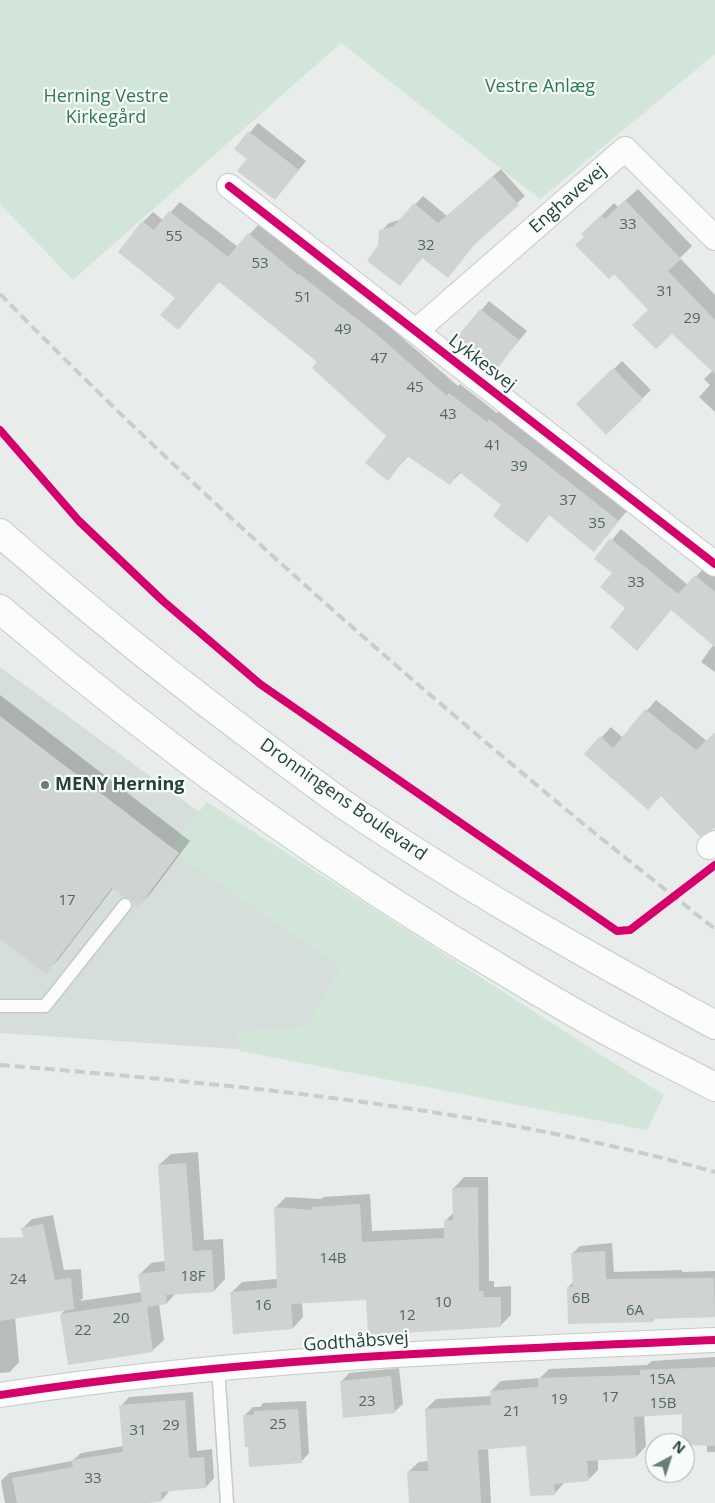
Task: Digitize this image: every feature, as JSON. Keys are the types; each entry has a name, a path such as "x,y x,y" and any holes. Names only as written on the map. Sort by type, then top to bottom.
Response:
{"main road":[{"name":"Dronningens Boulevard","path":"0,533 78,602 194,693 343,803 473,887 628,977 715,1024"},
{"path":"0,609 44,647 191,763 320,854 450,939 599,1027 715,1087"}],"street":[{"name":"Enghavevej","path":"416,331 625,149 715,238"},
{"name":"Lykkesvej","path":"230,186 715,564"},
{"name":"Godthåbsvej","path":"0,1394 218,1367 424,1353 715,1340"}],"lane":[{"path":"0,1006 45,1006 125,905"},
{"path":"218,1367 227,1503"}],"shaded area":[{"path":"0,667 380,943 309,1054 0,1033"}],"green space":[{"path":"0,0 715,0 715,54 540,199 341,43 73,280 0,204"},
{"path":"207,802 664,1095 647,1130 240,1051 236,1032 307,1026 341,966 168,849"}],"building":[{"path":"248,131 299,170 275,200 237,171 247,159 234,149"},
{"path":"493,176 519,205 475,244 448,278 422,258 400,286 367,261 378,245 379,230 394,226 414,203 438,223"},
{"path":"625,200 681,259 668,271 715,320 715,374 672,334 656,349 632,325 648,310 614,274 609,279 575,245 584,237 581,234 601,215 605,219"},
{"path":"169,211 228,257 248,233 298,275 375,333 447,396 449,393 487,422 489,419 619,521 594,552 549,515 527,543 493,516 501,505 459,472 450,485 407,456 388,481 365,463 386,436 312,368 317,362 219,282 178,330 160,315 175,298 118,252 142,221 154,230"},
{"path":"480,309 519,340 497,369 457,337"},
{"path":"613,368 643,399 606,435 576,404"},
{"path":"610,538 678,594 695,575 715,592 715,647 671,610 637,651 610,627 625,608 600,587 612,573 594,559"},
{"path":"645,709 696,750 715,732 715,828 700,837 661,796 648,810 584,754 600,736 613,748"},
{"name":"MENY Herning","path":"0,716 179,853 138,908 130,898 124,897 112,888 46,974 0,939"},
{"path":"186,1163 193,1251 212,1250 214,1292 166,1295 167,1304 147,1307 153,1352 68,1365 60,1314 142,1302 138,1274 165,1271 158,1165"},
{"path":"478,1187 479,1291 484,1291 483,1297 501,1297 501,1327 368,1335 366,1300 291,1304 293,1329 233,1334 230,1292 277,1288 274,1207 312,1210 312,1207 360,1204 362,1242 444,1238 444,1220 453,1220 452,1188"},
{"path":"43,1224 55,1280 71,1278 74,1309 0,1321 0,1238 23,1237 21,1228"},
{"path":"605,1251 606,1279 714,1278 715,1317 653,1319 653,1322 568,1324 567,1287 573,1287 571,1253"},
{"path":"715,1367 715,1446 695,1445 695,1433 682,1433 682,1414 634,1417 636,1458 587,1461 589,1481 554,1484 555,1495 530,1496 526,1446 478,1450 481,1503 409,1503 407,1471 428,1471 425,1409 491,1405 490,1391 538,1387 538,1378 640,1375 640,1370"},
{"path":"391,1376 395,1413 343,1418 340,1381"},
{"path":"185,1400 189,1458 204,1457 206,1488 161,1492 162,1501 149,1503 17,1503 12,1478 73,1467 71,1460 123,1452 119,1405"},
{"path":"298,1409 302,1463 249,1467 248,1447 245,1447 243,1415 254,1415 254,1411"}],"railway":[{"path":"0,294 64,359 196,485 331,608 561,805 715,929"},
{"path":"0,1065 180,1081 360,1102 450,1115 539,1131 715,1172"}],"cycle path":[{"path":"229,186 715,564"},
{"path":"0,430 79,521 163,601 260,684 617,931 630,930 715,865"},
{"path":"0,1395 178,1372 357,1357 715,1340"}],"place":[{"name":"MENY Herning","path":"45,785"}],"park label":[{"name":"Vestre Anlæg","path":"540,87"},
{"name":"Herning Vestre Kirkegård","path":"106,107"}]}
